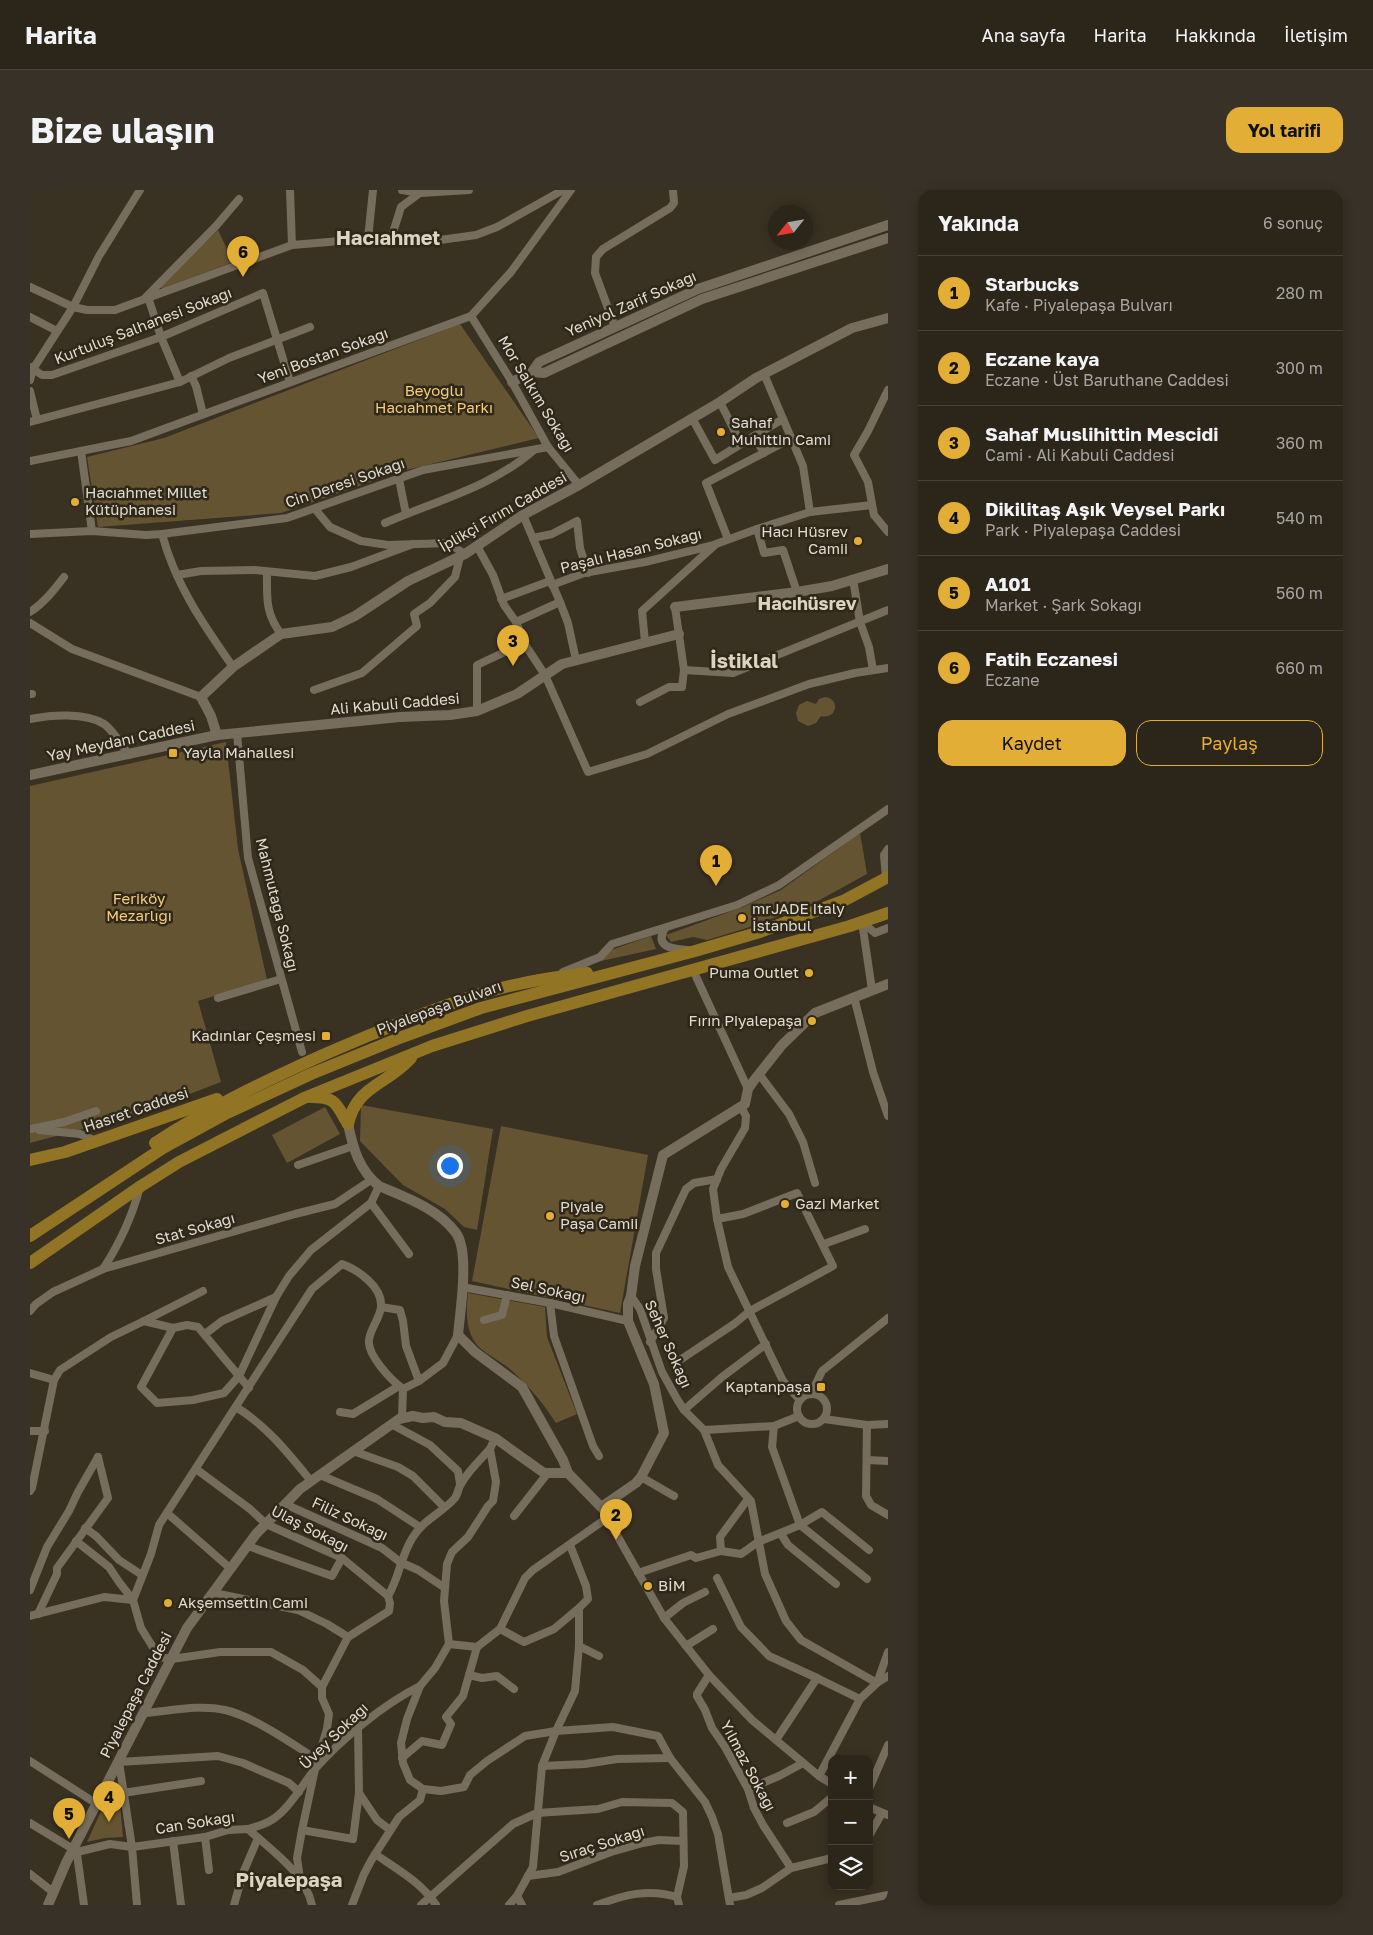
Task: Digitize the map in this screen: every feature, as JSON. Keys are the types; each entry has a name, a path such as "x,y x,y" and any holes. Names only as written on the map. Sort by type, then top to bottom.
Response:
{"main road":[{"name":"Piyalepaşa Bulvarı","path":"30,1236 162,1148 227,1113 311,1074 402,1037 481,1008 760,932 837,903 887,878"},
{"path":"30,1263 179,1162 304,1098 432,1046 527,1016 862,922 888,913"},
{"path":"74,1206 150,1146 184,1124 252,1088 345,1046 446,1006 491,991 547,978 603,970 624,970"},
{"path":"348,1124 351,1110 365,1091 401,1069 413,1055"},
{"name":"Hasret Caddesi","path":"30,1160 65,1152 252,1088"},
{"path":"304,1098 326,1098 335,1102 348,1124"}],"street":[{"path":"30,380 31,369 73,307 99,256 140,190"},
{"path":"290,190 292,246"},
{"path":"368,239 373,190"},
{"path":"402,190 421,192 469,190"},
{"path":"30,287 73,307 87,310 115,310 292,246 368,239 440,240 476,235 497,227 564,190"},
{"name":"Yeni Bostan Sokağı","path":"30,461 131,441 471,316 511,272 570,190"},
{"path":"619,338 594,273 596,257 603,249 670,208 674,203 673,190"},
{"path":"391,239 402,207 421,192"},
{"path":"146,298 216,226 239,199"},
{"name":"Yeniyol Zarif Sokağı","path":"512,382 532,372 539,362 698,289 888,226"},
{"name":"Yeniyol Zarif Sokağı","path":"532,372 544,373 702,299 888,238"},
{"path":"848,239 850,251"},
{"path":"748,272 751,283"},
{"name":"Kurtuluş Salhanesi Sokağı","path":"31,369 42,375 52,375 161,337 263,293 277,339"},
{"path":"146,298 180,382"},
{"name":"Mor Salkım Sokağı","path":"471,316 512,382 548,446 579,485"},
{"path":"30,318 58,331"},
{"name":"İplikçi Fırını Caddesi","path":"201,697 233,667 281,634 332,627 355,616 408,581 463,556 523,515 579,485 764,374 852,328 888,318"},
{"path":"30,391 34,421 180,382 229,358 310,327"},
{"path":"277,339 290,382"},
{"path":"764,374 803,466 810,512"},
{"path":"191,376 196,386 202,414"},
{"path":"888,390 854,455 868,482 874,515 888,530"},
{"path":"720,402 741,444"},
{"path":"692,418 715,460 783,419"},
{"path":"754,436 764,453"},
{"path":"728,540 706,483 792,438"},
{"name":"Cin Deresi Sokağı","path":"30,534 92,530 162,534 288,518 424,470 548,446"},
{"path":"385,523 498,476 518,464 535,449"},
{"path":"81,451 92,530"},
{"path":"399,479 406,514"},
{"name":"Paşalı Hasan Sokağı","path":"501,598 588,573 645,562 716,544 810,512 872,505"},
{"path":"314,690 362,673 417,626 414,614 430,603 454,577 463,556 448,543 388,545 361,541 330,527 315,509"},
{"path":"523,515 568,623 576,660"},
{"path":"532,538 552,534 577,520 580,548 588,573"},
{"path":"757,529 764,553 783,550 797,592"},
{"path":"162,534 169,560 198,617 233,667"},
{"path":"177,576 201,571 267,572 315,576 350,567 413,544"},
{"path":"645,642 642,610 716,544"},
{"path":"477,546 493,575 501,598 516,622 524,643 545,675 588,772 647,754 728,714 809,684 855,673 888,668"},
{"path":"640,702 669,688 682,687 684,670 675,607 832,586 888,569"},
{"path":"267,572 266,601 272,622 281,634"},
{"path":"30,612 51,594 64,577"},
{"path":"853,579 860,622 869,647 873,670"},
{"path":"516,622 560,602"},
{"path":"684,670 732,673 888,610"},
{"path":"30,624 72,649 201,697 211,716 217,735"},
{"name":"Ali Kabuli Caddesi","path":"217,735 400,717 450,715 477,711 517,694 562,664 679,634"},
{"path":"477,711 477,665 524,643"},
{"path":"30,719 54,715 87,718 105,724 129,755"},
{"name":"Mahmutağa Sokağı","path":"237,733 248,858 302,1052"},
{"name":"Yay Meydanı Caddesi","path":"30,775 217,735"},
{"path":"547,978 600,957 612,944 737,905 779,885 888,809"},
{"path":"887,878 884,855 888,849"},
{"path":"862,922 875,934 888,928"},
{"path":"862,922 872,990"},
{"path":"665,928 661,934 661,940 664,944 678,950 695,951"},
{"path":"693,970 748,1089"},
{"path":"218,998 281,979"},
{"path":"600,1507 636,1483 664,1433 654,1384 628,1321 628,1304 631,1296 635,1266 663,1155 745,1104 748,1089 759,1074 782,1045 815,1013 888,984"},
{"path":"854,997 873,1072 888,1116"},
{"path":"759,1074 788,1114 804,1142 814,1183"},
{"path":"741,1107 746,1116 745,1128 721,1168 713,1189 717,1219 728,1267 783,1381 800,1400"},
{"path":"31,1129 64,1122 96,1112"},
{"path":"340,1412 353,1414 401,1388 419,1381 443,1363 458,1335 464,1262 457,1234 436,1214 375,1183 354,1153 348,1124"},
{"path":"31,1129 80,1134 96,1141"},
{"path":"298,1165 353,1146"},
{"path":"650,1342 664,1318 656,1269 656,1253 686,1189 694,1183 717,1179"},
{"path":"173,1328 141,1388 157,1403 193,1400 224,1393 238,1376 276,1297 289,1276 311,1250 371,1203 375,1183"},
{"name":"Stat Sokağı","path":"30,1311 36,1304 54,1292 103,1269 335,1204 375,1183"},
{"path":"103,1269 119,1244 141,1186"},
{"path":"677,1362 750,1311 833,1266 824,1244 797,1193 743,1214 717,1219"},
{"path":"371,1203 409,1254"},
{"path":"824,1244 865,1229"},
{"path":"133,1600 151,1554 159,1525 312,1290 342,1264 355,1269 369,1280 379,1296 381,1307 369,1340 370,1349 390,1379 401,1388 402,1418"},
{"name":"Sel Sokağı","path":"462,1287 550,1303 628,1321"},
{"path":"30,1491 45,1431 54,1380 60,1370 111,1337 203,1292"},
{"path":"484,1320 502,1314 507,1295"},
{"name":"Seher Sokağı","path":"631,1296 640,1309 662,1372 684,1410 704,1430 718,1465 751,1502 765,1574 786,1621 801,1640 877,1683"},
{"path":"205,1334 222,1321 276,1297"},
{"path":"550,1303 554,1336 593,1446 599,1456"},
{"path":"381,1307 400,1310 406,1346 419,1381"},
{"path":"811,1394 821,1396 826,1403 827,1414 819,1423 808,1424 799,1416 797,1410 800,1400 811,1394 822,1371 888,1318"},
{"path":"144,1321 173,1328 187,1325 198,1327 249,1388"},
{"path":"458,1335 476,1352 522,1387 563,1460 568,1473 600,1507 664,1618 708,1675 752,1720 828,1782"},
{"path":"684,1410 722,1377 766,1344"},
{"path":"30,1373 54,1380"},
{"path":"236,1407 252,1417 266,1430 311,1481"},
{"name":"Piyalepaşa Caddesi","path":"48,1905 97,1804 188,1628 248,1546 266,1524 300,1489 391,1424 402,1418 414,1416 423,1418 434,1417 445,1422 461,1423 495,1438 547,1474"},
{"path":"704,1430 774,1426 799,1416"},
{"path":"824,1419 866,1425 888,1424"},
{"path":"391,1424 430,1445 458,1471 460,1484"},
{"path":"866,1425 866,1496 871,1505 888,1515"},
{"path":"774,1426 772,1447 800,1525 867,1579"},
{"path":"30,1431 45,1431"},
{"path":"300,1878 298,1858 302,1830 315,1769 328,1729 329,1714 322,1698 322,1688 348,1637 389,1611 390,1603 388,1596 395,1584 400,1562 412,1538 420,1527 455,1498 460,1484 475,1464 490,1449 495,1438"},
{"path":"490,1449 496,1482 493,1501 468,1538 452,1552 447,1564 444,1601 449,1644 435,1668 420,1686 407,1719 401,1743 402,1758 410,1780 423,1789 441,1791 464,1787 470,1775 487,1761 525,1736 556,1730 612,1727 646,1733 658,1736 670,1758 705,1802 718,1834 729,1901 762,1888 791,1868 828,1859"},
{"path":"354,1451 414,1476 444,1507"},
{"path":"30,1590 47,1547 98,1457 108,1498 57,1568 38,1614"},
{"path":"867,1460 888,1461"},
{"name":"Ulaş Sokağı","path":"196,1469 250,1509 266,1524 342,1558 388,1596"},
{"path":"514,1516 547,1474 568,1473"},
{"path":"320,1475 377,1499 420,1527"},
{"path":"641,1477 674,1496"},
{"path":"721,1551 720,1537 748,1499"},
{"name":"Filiz Sokağı","path":"285,1504 360,1536 445,1588"},
{"path":"638,1573 692,1554 696,1558 721,1551 741,1554 758,1542 781,1534 822,1512 869,1550"},
{"path":"167,1513 231,1569"},
{"path":"402,1758 422,1741 442,1745 451,1724 446,1717 463,1696 477,1646 500,1629 525,1578 533,1570 606,1518"},
{"path":"85,1528 96,1536 119,1560 142,1575"},
{"path":"781,1534 788,1545 836,1584"},
{"path":"76,1541 109,1567 133,1600 140,1628 158,1657 172,1660 220,1652 271,1652 303,1670 322,1688"},
{"path":"500,1629 524,1642 554,1629 588,1599 586,1586 570,1545"},
{"path":"248,1546 332,1576 342,1558"},
{"path":"716,1578 741,1627 769,1656 860,1699"},
{"path":"214,1592 298,1610 348,1637"},
{"path":"664,1618 683,1603 705,1592"},
{"path":"30,1616 104,1597 133,1600"},
{"path":"509,1905 517,1896 533,1868 542,1766 556,1730 575,1691 579,1646 579,1608"},
{"path":"686,1646 713,1629"},
{"path":"449,1644 477,1646"},
{"path":"579,1646 599,1656"},
{"path":"877,1683 888,1652"},
{"path":"469,1675 482,1678 497,1676 514,1689"},
{"name":"Yılmaz Sokağı","path":"708,1675 697,1696 712,1728 725,1747 748,1789 754,1808 791,1868"},
{"path":"819,1776 860,1699 877,1683 888,1676"},
{"path":"776,1740 817,1678"},
{"name":"Üvey Sokağı","path":"248,1830 271,1821 299,1792 315,1769 358,1728 398,1696 420,1686"},
{"path":"144,1713 198,1708 225,1710 251,1721 318,1760"},
{"path":"302,1830 353,1839 359,1793 358,1728"},
{"path":"873,1780 888,1745"},
{"path":"137,1905 132,1847 119,1762 218,1756 244,1763 289,1783 299,1792"},
{"path":"542,1766 585,1764 617,1759 670,1758"},
{"path":"30,1761 97,1804"},
{"path":"748,1789 803,1763"},
{"path":"124,1793 201,1781"},
{"path":"352,1905 364,1874 375,1854 399,1816 420,1800 423,1789"},
{"path":"359,1793 377,1820 390,1830"},
{"path":"787,1823 814,1812 828,1800"},
{"path":"421,1905 514,1824 537,1813 598,1809 622,1802 672,1803 683,1812 684,1866 678,1901 662,1892 650,1892 623,1896 597,1905"},
{"path":"873,1809 885,1814 873,1830"},
{"path":"30,1823 76,1848 84,1905"},
{"name":"Can Sokağı","path":"76,1848 110,1844 132,1847 205,1837 228,1830 248,1830 300,1878 310,1896 312,1905"},
{"path":"205,1837 209,1870"},
{"path":"234,1905 243,1872 258,1838"},
{"name":"Sıraç Sokağı","path":"528,1876 558,1872 611,1852 659,1840 683,1842"},
{"path":"173,1841 181,1905"},
{"path":"375,1854 400,1870 431,1897 436,1905"},
{"path":"30,1874 53,1892"},
{"path":"839,1905 888,1895"},
{"path":"517,1896 522,1905"}],"green space":[{"path":"218,230 233,262 162,289 160,286"},
{"name":"Beyoğlu Hacıahmet Parkı","path":"460,324 539,438 402,471 281,513 98,527 87,457 164,438"},
{"path":"825,697 833,701 835,705 834,712 831,715 821,716 816,723 808,726 798,721 796,713 799,705 807,701 816,704 819,699"},
{"name":"Feriköy Mezarlığı","path":"226,742 238,849 267,980 198,1001 221,1082 138,1114 30,1143 30,786"},
{"path":"860,833 867,874 814,903 744,929 707,940 693,937 671,942 666,935 743,907 781,890"},
{"path":"651,936 656,949 601,961 611,950"},
{"path":"361,1105 493,1129 477,1230 464,1227 445,1209 403,1185 360,1141"},
{"path":"325,1107 340,1134 287,1163 272,1135"},
{"path":"501,1126 648,1155 620,1313 472,1281"},
{"path":"468,1293 545,1307 547,1337 577,1414 556,1423 518,1376 480,1348 469,1329 467,1315"},
{"path":"112,1797 120,1804 123,1837 87,1842 107,1798"}],"place":[{"name":"Fatih Eczanesi","path":"243,277"},
{"name":"Sahaf Muhittin Cami","path":"721,432"},
{"name":"Hacıahmet Millet Kütüphanesi","path":"75,502"},
{"name":"Hacı Hüsrev Camii","path":"858,541"},
{"name":"Sahaf Muslihittin Mescidi","path":"513,666"},
{"name":"Yayla Mahallesi","path":"173,753"},
{"name":"Starbucks","path":"716,886"},
{"name":"mrJADE Italy İstanbul","path":"742,918"},
{"name":"Puma Outlet","path":"809,973"},
{"name":"Fırın Piyalepaşa","path":"812,1021"},
{"name":"Kadınlar Çeşmesi","path":"326,1036"},
{"name":"Gazi Market","path":"785,1204"},
{"name":"Piyale Paşa Camii","path":"550,1216"},
{"name":"Kaptanpaşa","path":"821,1387"},
{"name":"Eczane kaya","path":"616,1540"},
{"name":"BİM","path":"648,1586"},
{"name":"Akşemsettin Cami","path":"168,1603"},
{"name":"Dikilitaş Aşık Veysel Parkı","path":"109,1822"},
{"name":"A101","path":"69,1839"}],"district":[{"name":"Hacıahmet","path":"388,238"},
{"name":"Hacıhüsrev","path":"807,604"},
{"name":"İstiklal","path":"744,661"},
{"name":"Piyalepaşa","path":"289,1880"}]}
